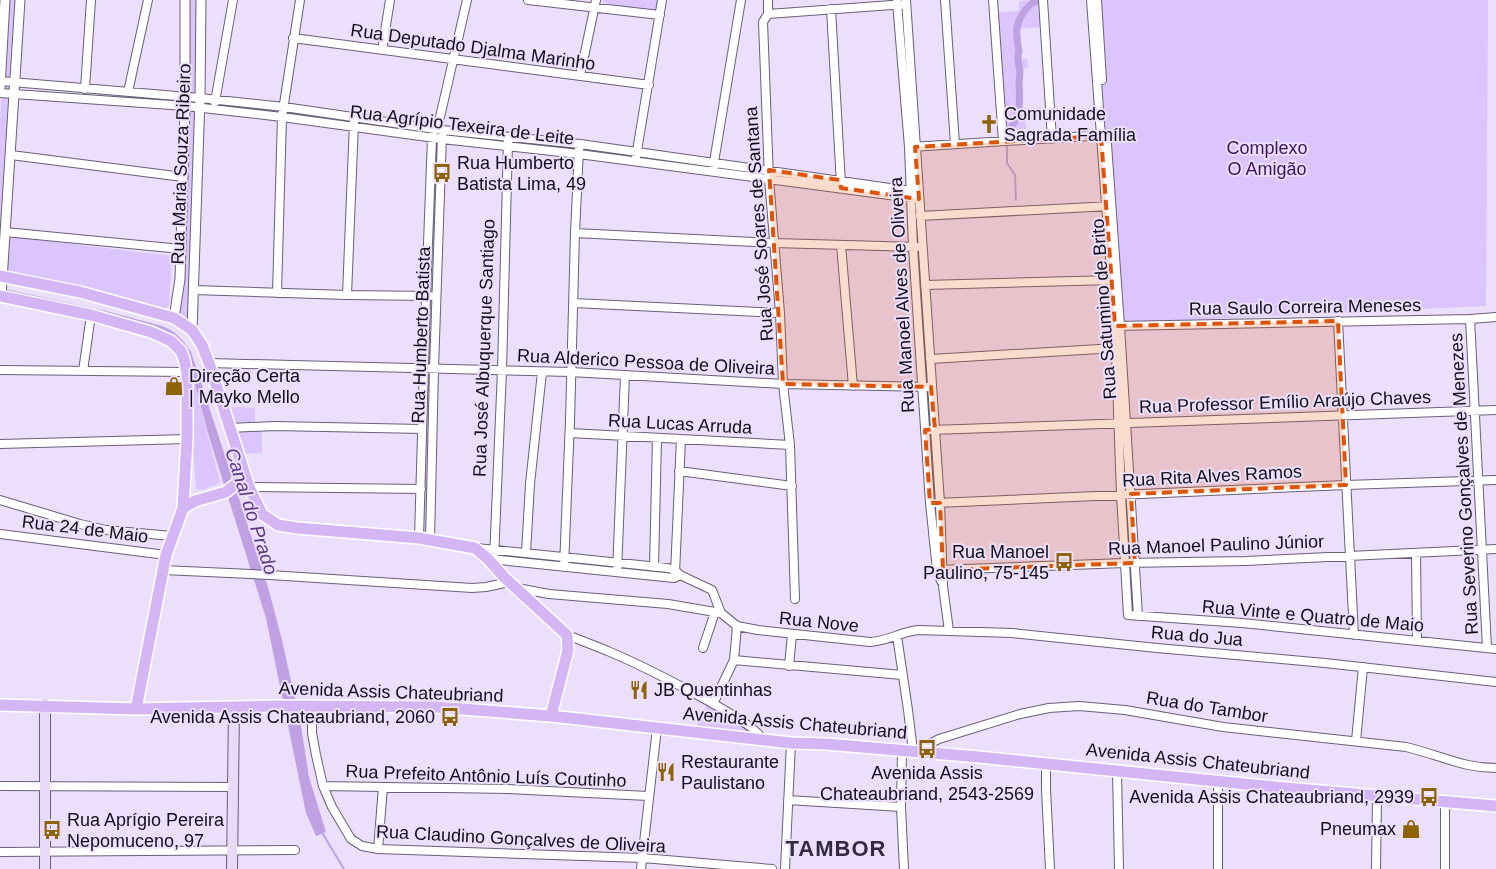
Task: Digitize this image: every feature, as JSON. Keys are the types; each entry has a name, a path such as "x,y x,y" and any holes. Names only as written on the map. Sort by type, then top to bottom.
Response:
{"main road":[{"path":"2,277 80,292 174,318 192,330 202,346 209,363 241,473 262,514 278,524 297,528 425,539 475,548 492,556 513,585 568,635 568,650 552,716"},
{"path":"1,296 91,315 151,332 171,342 181,351 184,359 187,372 187,439 182,508 166,555 136,708"},
{"path":"182,508 195,501 226,492 236,484 241,473"},
{"name":"Avenida Assis Chateubriand","path":"0,705 136,708 281,706 436,707 552,716 791,743 826,744 1046,763 1218,781 1496,806"},
{"path":"45,705 45,869"},
{"path":"232,869 234,707"}],"street":[{"path":"0,88 5,0"},
{"path":"1,296 20,0"},
{"path":"85,88 91,0"},
{"path":"128,92 148,0"},
{"name":"Rua Maria Souza Ribeiro","path":"174,318 180,279 186,0"},
{"name":"Rua Maria Souza Ribeiro","path":"192,330 200,108 201,0"},
{"path":"214,109 233,0"},
{"path":"276,293 282,117 300,0"},
{"path":"383,44 390,0"},
{"path":"433,129 440,117 467,0"},
{"path":"528,0 595,4 660,15"},
{"path":"636,161 662,0"},
{"path":"713,168 741,0"},
{"path":"768,0 768,14 906,2"},
{"path":"946,0 955,144"},
{"path":"994,0 1003,141"},
{"path":"1043,0 1052,139"},
{"name":"Rua Satumino de Brito","path":"1091,0 1104,135"},
{"name":"Rua Satumino de Brito","path":"1097,0 1122,424 1121,495 1128,615"},
{"name":"Rua Manoel Alves de Oliveira","path":"906,2 915,195 913,247 922,387 930,503 949,631"},
{"name":"Rua Manoel Alves de Oliveira","path":"897,3 912,147"},
{"path":"580,76 595,4"},
{"path":"831,9 841,184"},
{"name":"Rua José Soares de Santana","path":"768,14 763,26 769,175 790,444 796,599"},
{"name":"Rua Deputado Djalma Marinho","path":"294,38 649,86"},
{"name":"Rua Agrípio Texeira de Leite","path":"0,81 155,94 200,108 282,117 432,138 713,168 915,195"},
{"name":"Rua Agrípio Texeira de Leite","path":"0,93 185,102 200,98 216,99 433,129 580,144 637,152 713,168"},
{"path":"347,295 355,117"},
{"name":"Rua Humberto Batista","path":"425,539 434,369 442,139 440,117"},
{"name":"Rua Humberto Batista","path":"425,539 421,489 422,429 433,129"},
{"path":"912,147 1104,135"},
{"name":"Rua José Albuquerque Santiago","path":"492,556 502,370 508,137"},
{"path":"564,567 570,433 575,233 580,144"},
{"path":"11,155 183,177"},
{"name":"Rua Manoel Alves de Oliveira","path":"915,195 920,216 940,502 940,570"},
{"path":"920,216 1109,206"},
{"path":"5,232 181,249"},
{"path":"575,233 922,248"},
{"path":"841,245 852,386"},
{"path":"925,285 1114,280"},
{"path":"193,290 436,296"},
{"path":"574,303 780,313"},
{"path":"83,371 91,315"},
{"name":"Rua Saulo Correira Meneses","path":"1117,326 1496,317"},
{"name":"Rua Severino Gonçalves de Menezes","path":"1470,319 1487,648"},
{"path":"1338,321 1354,635"},
{"name":"Rua Satumino de Brito","path":"1117,326 1116,348 1130,494 1138,616"},
{"path":"930,359 1116,348"},
{"name":"Rua Alderico Pessoa de Oliveira","path":"209,363 571,372 784,384 931,387"},
{"path":"0,370 187,372"},
{"path":"526,553 530,484 542,372"},
{"path":"617,572 625,375"},
{"name":"Rua Professor Emílio Araújo Chaves","path":"925,430 1496,410"},
{"path":"229,428 275,426 422,429"},
{"name":"Rua Lucas Arruda","path":"570,433 790,444"},
{"path":"654,566 657,438"},
{"path":"0,444 187,439"},
{"path":"676,574 681,439"},
{"path":"679,471 792,486"},
{"name":"Rua Rita Alves Ramos","path":"930,503 1496,480"},
{"path":"249,487 421,489"},
{"path":"0,500 106,530 172,536"},
{"name":"Rua 24 de Maio","path":"0,534 166,555"},
{"name":"Rua Manoel Paulino Júnior","path":"940,570 1126,563 1246,562 1496,549"},
{"path":"492,556 526,553 564,556 654,566 676,574 712,590 718,612 703,648"},
{"path":"1416,553 1417,641"},
{"path":"492,556 564,567 617,572 676,574"},
{"path":"163,570 472,588 513,585 549,594 668,604 718,612 737,626 734,660 713,704"},
{"name":"Rua Vinte e Quatro de Maio","path":"1128,615 1242,623 1496,649"},
{"name":"Rua Nove","path":"737,626 870,642 879,642 896,636"},
{"name":"Rua do Jua","path":"896,636 910,630 1012,633 1363,667 1496,682"},
{"path":"789,666 792,634"},
{"path":"568,635 642,667 713,704 756,730 762,739"},
{"path":"896,636 908,710 911,751 901,807 904,869"},
{"path":"734,660 902,675"},
{"path":"1356,741 1363,667"},
{"name":"Rua do Tambor","path":"911,751 923,748 939,739 1020,714 1065,706 1110,708 1223,726 1356,741 1384,746 1406,747 1469,766 1496,768"},
{"name":"Rua Claudino Gonçalves de Oliveira","path":"309,707 312,733 323,786 332,807 351,840 362,846 378,849 643,858 772,869"},
{"path":"641,869 657,728"},
{"path":"785,869 791,743"},
{"path":"1046,763 1050,869"},
{"path":"1117,771 1120,869"},
{"path":"1218,781 1218,869"},
{"path":"0,786 232,787"},
{"name":"Rua Prefeito Antônio Luís Coutinho","path":"323,786 508,790 648,796"},
{"path":"378,849 382,787"},
{"path":"1376,796 1376,869"},
{"path":"788,800 901,807"},
{"path":"1445,801 1445,869"},
{"path":"0,852 295,850"}],"highlighted area":[{"path":"1101,136 1115,326 1338,321 1346,485 1131,494 1135,563 943,570 940,503 930,503 925,430 935,429 931,387 783,384 769,170 840,180 841,188 919,199 915,147"}],"green space":[{"path":"7,0 18,0 13,80 2,79"},
{"path":"188,0 198,0 198,95 188,95"},
{"path":"603,0 659,0 657,12 625,8 602,2"},
{"path":"1040,0 1042,27 1019,29 1022,59 1027,58 1028,67 1022,69 1023,83 1021,85 1023,108 1029,108 1026,111 1026,129 1007,131 998,13 1019,11 1019,1"},
{"name":"Complexo O Amigão","path":"1096,0 1488,0 1486,306 1120,323"},
{"path":"2,85 12,85 0,272 0,121"},
{"path":"188,109 197,111 190,327 177,318 184,283"},
{"path":"444,132 506,138 506,145 444,138"},
{"path":"510,139 578,146 578,152 510,144"},
{"path":"434,141 440,141 435,295 428,295"},
{"path":"582,147 635,153 634,159 580,152"},
{"path":"639,154 712,164 711,170 638,160"},
{"path":"4,236 172,256 169,305 159,315 1,277"},
{"path":"915,249 921,249 930,385 923,386"},
{"path":"428,298 435,298 432,367 427,366"},
{"path":"426,371 433,371 428,538 421,537"},
{"path":"194,383 220,483 203,490 196,489 193,448 192,390"},
{"path":"221,406 255,408 255,431 262,432 262,453 235,454"},
{"path":"927,432 934,432 939,502 932,502"},
{"path":"707,705 751,732 695,729"}],"shaded area":[{"path":"0,288 106,311 162,326 179,336 191,352 268,587 301,726 309,777 326,832 316,836 306,813 266,618 210,440 191,371 179,344 0,293"}],"waterway":[{"path":"1010,129 1018,113 1019,102 1020,71 1017,28 1021,16 1027,8 1038,1"},
{"path":"1007,145 1007,163 1015,175 1016,200"},
{"name":"Canal do Prado","path":"321,831 344,869"}],"place":[{"name":"Comunidade Sagrada Família","path":"989,124"},
{"name":"Rua Humberto Batista Lima, 49","path":"442,173"},
{"name":"Direção Certa | Mayko Mello","path":"174,386"},
{"name":"Rua Manoel Paulino, 75-145","path":"1064,562"},
{"name":"JB Quentinhas","path":"639,690"},
{"name":"Avenida Assis Chateaubriand, 2060","path":"450,717"},
{"name":"Avenida Assis Chateaubriand, 2543-2569","path":"927,749"},
{"name":"Restaurante Paulistano","path":"666,772"},
{"name":"Avenida Assis Chateaubriand, 2939","path":"1429,797"},
{"name":"Pneumax","path":"1411,829"},
{"name":"Rua Aprígio Pereira Nepomuceno, 97","path":"52,830"}],"district":[{"name":"TAMBOR","path":"836,848"}]}
